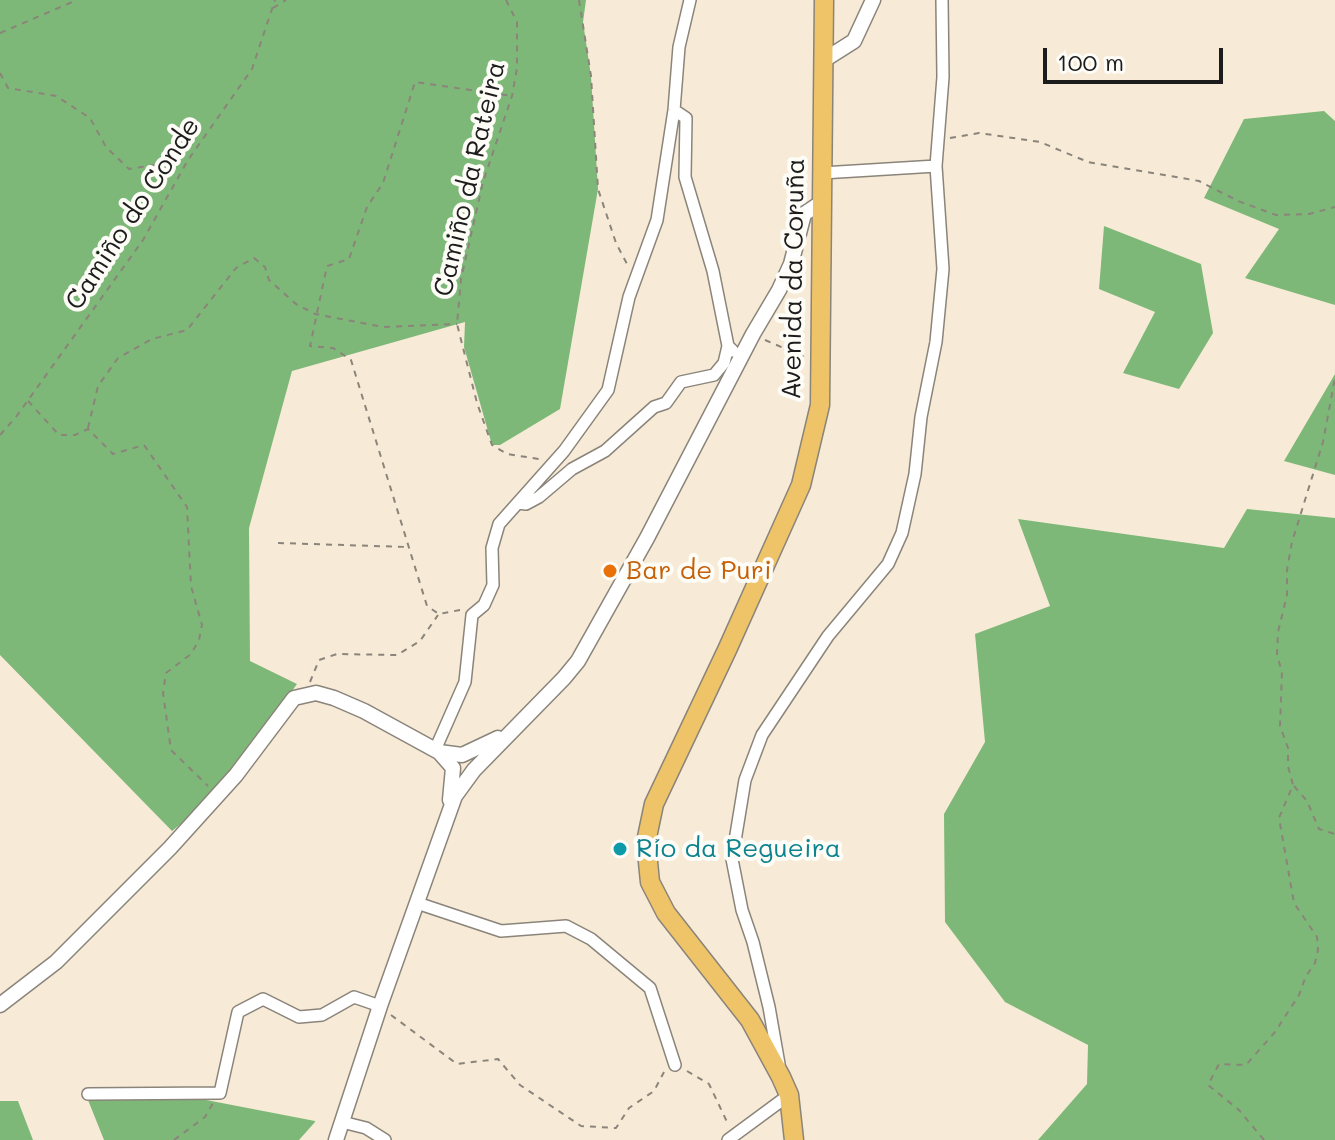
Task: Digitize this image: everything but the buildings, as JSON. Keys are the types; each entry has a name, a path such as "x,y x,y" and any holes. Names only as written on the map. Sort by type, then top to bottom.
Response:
{"main road":[{"name":"Avenida da Coruña","path":"794,1140 789,1095 781,1077 750,1020 666,913 650,882 646,842 654,804 801,485 820,405 816,205 822,173 824,0"}],"street":[{"path":"437,751 465,682 472,615 484,605 493,585 492,548 499,524 564,451 608,390 636,280 657,220 674,110 679,47 690,0"},
{"path":"824,60 854,41 873,0"},
{"path":"781,1077 769,1007 742,910 732,859 745,780 762,735 828,636 888,564 902,533 915,474 921,417 936,342 943,269 936,166 943,77 942,0"},
{"path":"518,503 526,504 539,497 572,469 605,451 654,407 666,403 681,382 714,375 724,363 728,346 713,271 685,177 686,118 674,110"},
{"path":"822,173 936,166"},
{"path":"450,806 481,762 578,661 779,290 791,264 799,226 816,205"},
{"path":"796,243 818,231"},
{"path":"728,346 742,357"},
{"path":"0,1005 56,962 170,848 236,775 288,704 304,694 316,693 334,698 364,711 457,761 465,782"},
{"path":"457,761 510,732"},
{"path":"457,761 470,755 481,762"},
{"path":"336,1140 450,806 457,761"},
{"path":"417,903 501,931 566,926 591,939 650,988 675,1065"},
{"path":"88,1094 220,1093 238,1012 263,999 299,1017 322,1015 354,997 380,1006"},
{"path":"731,1138 789,1095"},
{"path":"342,1122 366,1128 385,1140"}],"path":[{"path":"0,33 77,0"},
{"name":"Camiño do Conde","path":"0,435 28,401 143,240 188,160 252,69 275,0"},
{"path":"272,8 286,0"},
{"name":"Camiño da Rateira","path":"506,0 517,22 517,68 512,96 483,182 461,279 457,324 477,403 492,445 507,454 552,464"},
{"path":"579,0 591,76 598,189 616,243 636,280"},
{"path":"0,73 8,88 56,96 90,118 106,147 129,169 188,160"},
{"path":"439,614 427,606 351,360 333,348 310,346 327,266 349,259 367,207 383,183 415,82 512,96"},
{"path":"937,141 979,133 1048,145 1088,162 1199,181 1238,201 1276,215 1309,214 1335,207"},
{"path":"88,429 98,386 118,358 152,339 187,330 236,268 254,258 265,267 269,280 296,304 315,314 383,327 457,324"},
{"path":"753,334 821,364"},
{"path":"1335,378 1323,442 1303,504 1287,570 1287,595 1278,632 1277,655 1282,672 1280,726 1288,748 1288,766 1293,785 1307,801 1319,829 1335,834"},
{"path":"28,401 59,435 75,435 88,429"},
{"path":"88,429 113,454 144,445 187,507 191,586 202,625 199,640 191,654 166,673 163,693 171,750 217,795"},
{"path":"278,543 409,547"},
{"path":"304,694 319,660 337,654 397,655 420,641 439,614 484,605"},
{"path":"1264,1140 1239,1110 1208,1085 1219,1064 1246,1065 1288,1014 1315,963 1317,937 1294,903 1279,818 1293,785"},
{"path":"380,1006 457,1064 498,1059 520,1085 581,1126 616,1128 629,1108 654,1091 662,1073 675,1065 709,1084 731,1138"},
{"path":"174,1140 205,1117 220,1093"}],"green space":[{"path":"0,0 586,0 583,22 591,76 598,189 560,409 500,445 492,445 464,347 465,322 292,371 249,528 250,661 297,684 217,795 172,831 0,655"},
{"path":"1324,111 1335,121 1335,305 1245,278 1279,229 1204,198 1244,119"},
{"path":"1104,226 1201,264 1213,333 1179,389 1123,373 1155,312 1099,289"},
{"path":"1335,374 1335,475 1284,461"},
{"path":"1247,509 1335,518 1335,1140 1038,1140 1087,1084 1088,1045 1005,1002 945,922 944,814 985,742 975,634 1050,606 1018,519 1224,548"},
{"path":"201,1099 315,1122 299,1140 104,1140 88,1100"},
{"path":"0,1101 18,1101 33,1140 0,1140"}],"place":[{"name":"Bar de Puri","path":"610,571"},
{"name":"Río da Regueira","path":"620,849"}]}
